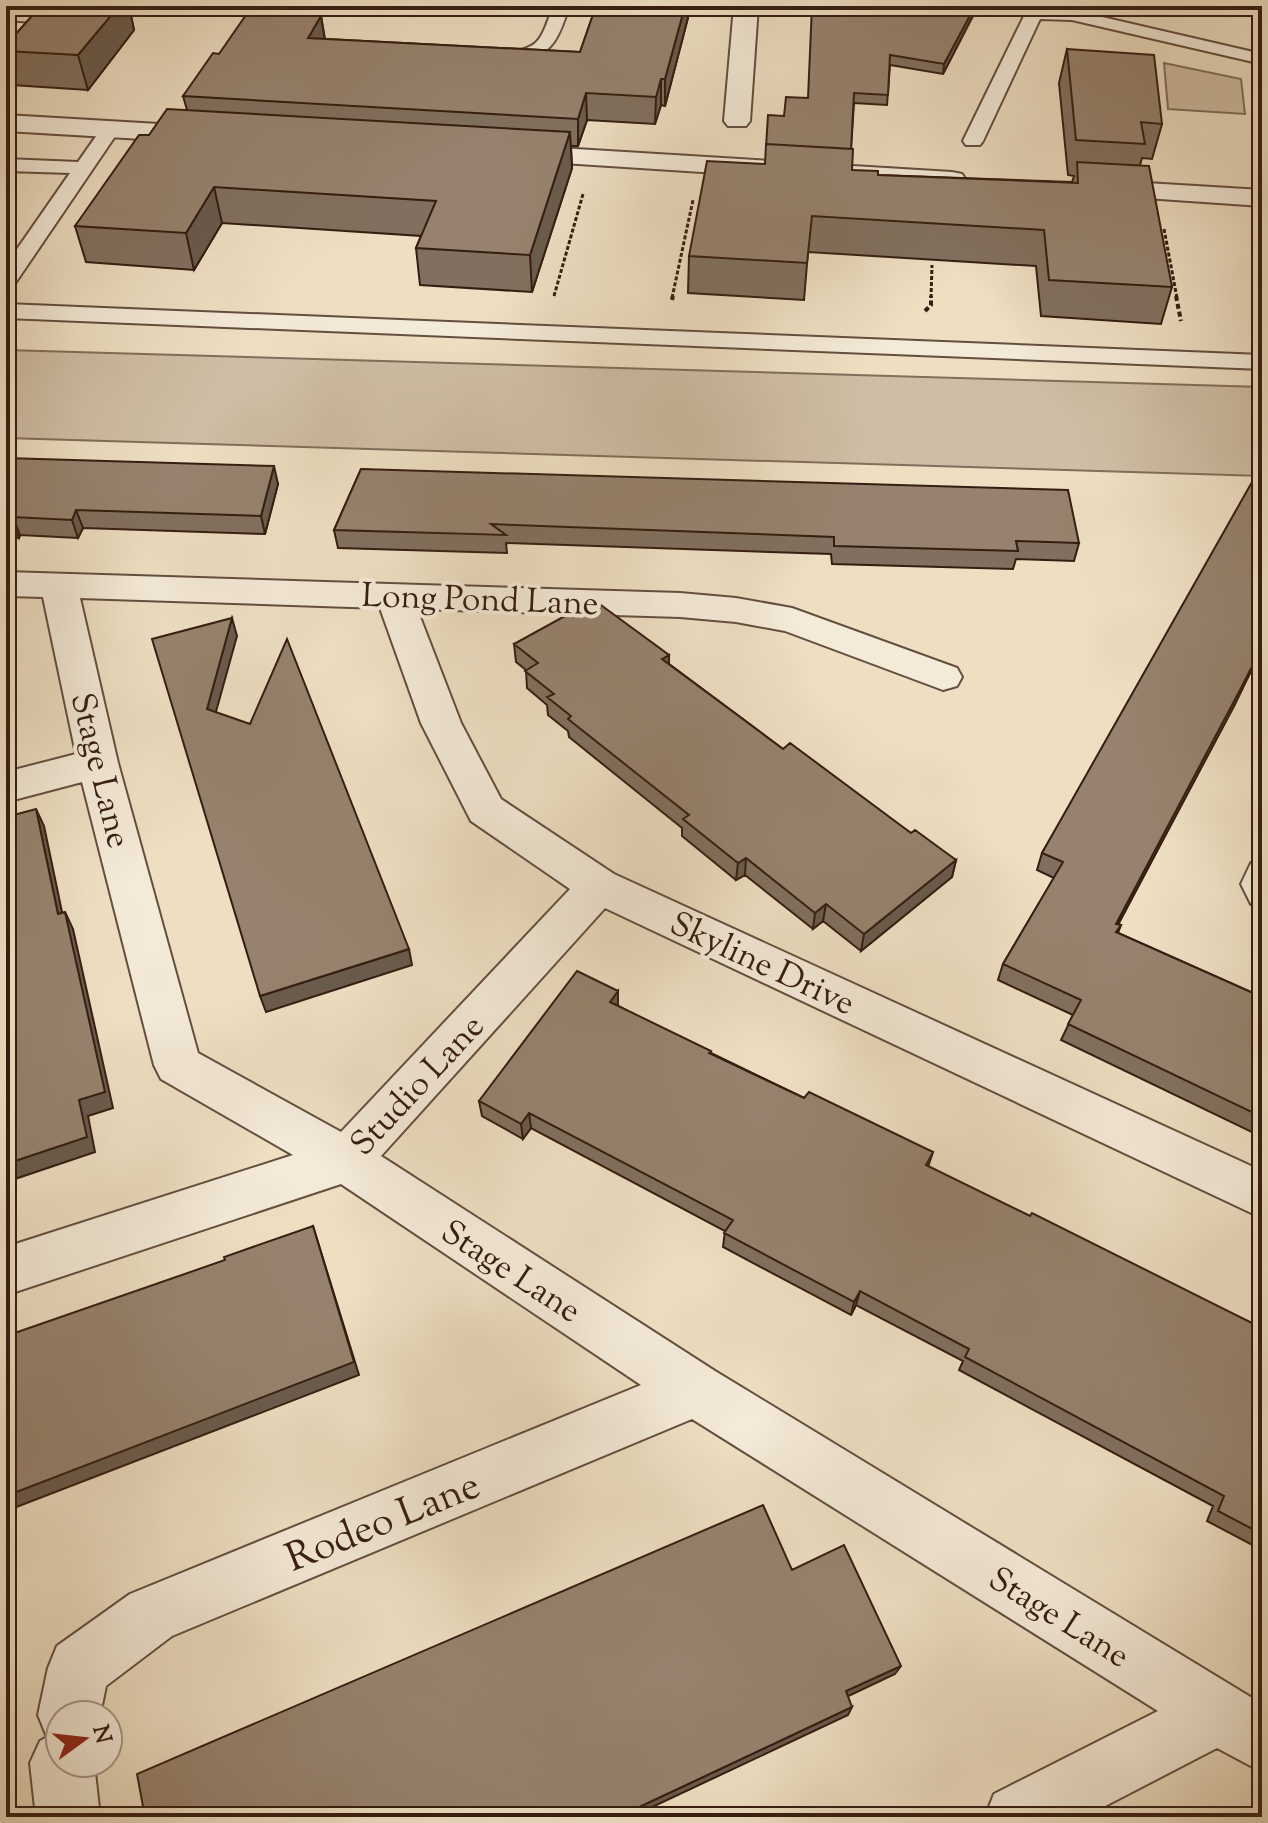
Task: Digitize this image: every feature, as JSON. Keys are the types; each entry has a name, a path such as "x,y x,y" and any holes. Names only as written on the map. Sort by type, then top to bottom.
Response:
{"street":[{"path":"737,121 746,6"},
{"path":"6,123 238,137"},
{"path":"477,151 983,181"},
{"path":"1078,187 1262,198"},
{"name":"Long Pond Lane","path":"6,584 680,605 736,610 792,620 943,677"},
{"name":"Stage Lane","path":"59,586 98,763 178,1065 346,1160 696,1390 1240,1727"},
{"name":"Skyline Drive","path":"394,596 441,723 486,810 599,886 1262,1195"},
{"path":"6,787 98,763"},
{"name":"Studio Lane","path":"6,1271 346,1160 599,886"},
{"name":"Rodeo Lane","path":"74,1692 151,1615 696,1390"},
{"path":"1017,1817 1240,1727"},
{"path":"64,1779 68,1817"}],"lane":[{"path":"483,60 524,57 545,48 561,6"},
{"path":"973,141 1034,14 1072,15 1262,59"},
{"path":"6,27 46,30"},
{"path":"6,280 111,129"},
{"path":"6,165 84,168"},
{"path":"6,311 1262,362"},
{"path":"1262,872 1257,884 1262,895"}],"path":[{"path":"552,303 586,186"},
{"path":"670,307 694,192"},
{"path":"1163,219 1182,322"},
{"path":"918,314 931,305 932,265"}],"shaded area":[{"path":"1164,63 1241,79 1245,114 1168,109"},
{"path":"6,350 1262,387 1262,476 6,438"}],"building":[{"path":"41,6 119,6 78,55 6,51 6,45"},
{"path":"596,6 685,6 665,79 661,79 656,97 586,93 578,119 183,96 213,53 219,54 248,12 321,16 308,38 580,52"},
{"path":"812,6 975,6 944,64 890,55 888,95 854,93 851,149 766,144 768,115 784,116 786,97 808,98"},
{"path":"1067,49 1154,55 1162,124 1141,122 1145,144 1076,140"},
{"path":"167,109 570,132 530,255 416,248 436,201 214,187 186,233 75,226 139,135 149,135"},
{"path":"766,144 853,149 852,170 878,171 878,175 1078,183 1077,162 1149,166 1172,287 1049,280 1044,230 812,216 807,263 689,256 707,161 765,164"},
{"path":"6,458 274,466 261,516 76,510 72,520 13,517 6,520"},
{"path":"361,469 1068,490 1079,543 1016,541 1018,551 834,546 834,537 491,524 506,535 334,530"},
{"path":"1256,475 1262,477 1262,647 1116,924 1121,925 1116,932 1262,997 1262,1117 1068,1024 1081,1000 1003,964 1063,862 1042,853"},
{"path":"594,600 669,655 662,659 783,749 790,743 911,833 915,830 956,860 864,934 826,904 815,913 746,858 738,863 683,819 689,815 568,719 571,716 547,697 554,694 525,671 538,663 514,644"},
{"path":"232,618 207,709 250,724 287,639 409,949 260,996 152,639"},
{"path":"36,809 58,914 65,912 105,1092 79,1100 87,1137 6,1164 6,817"},
{"path":"577,971 618,991 610,1002 804,1098 809,1092 933,1152 926,1165 1030,1216 1032,1213 1262,1328 1262,1534 1218,1511 1224,1496 965,1357 969,1349 860,1291 854,1302 724,1233 733,1220 529,1113 521,1124 479,1101"},
{"path":"313,1226 354,1362 6,1496 6,1336"},
{"path":"763,1505 792,1570 844,1545 901,1666 846,1691 852,1707 618,1817 145,1817 137,1774"}]}
